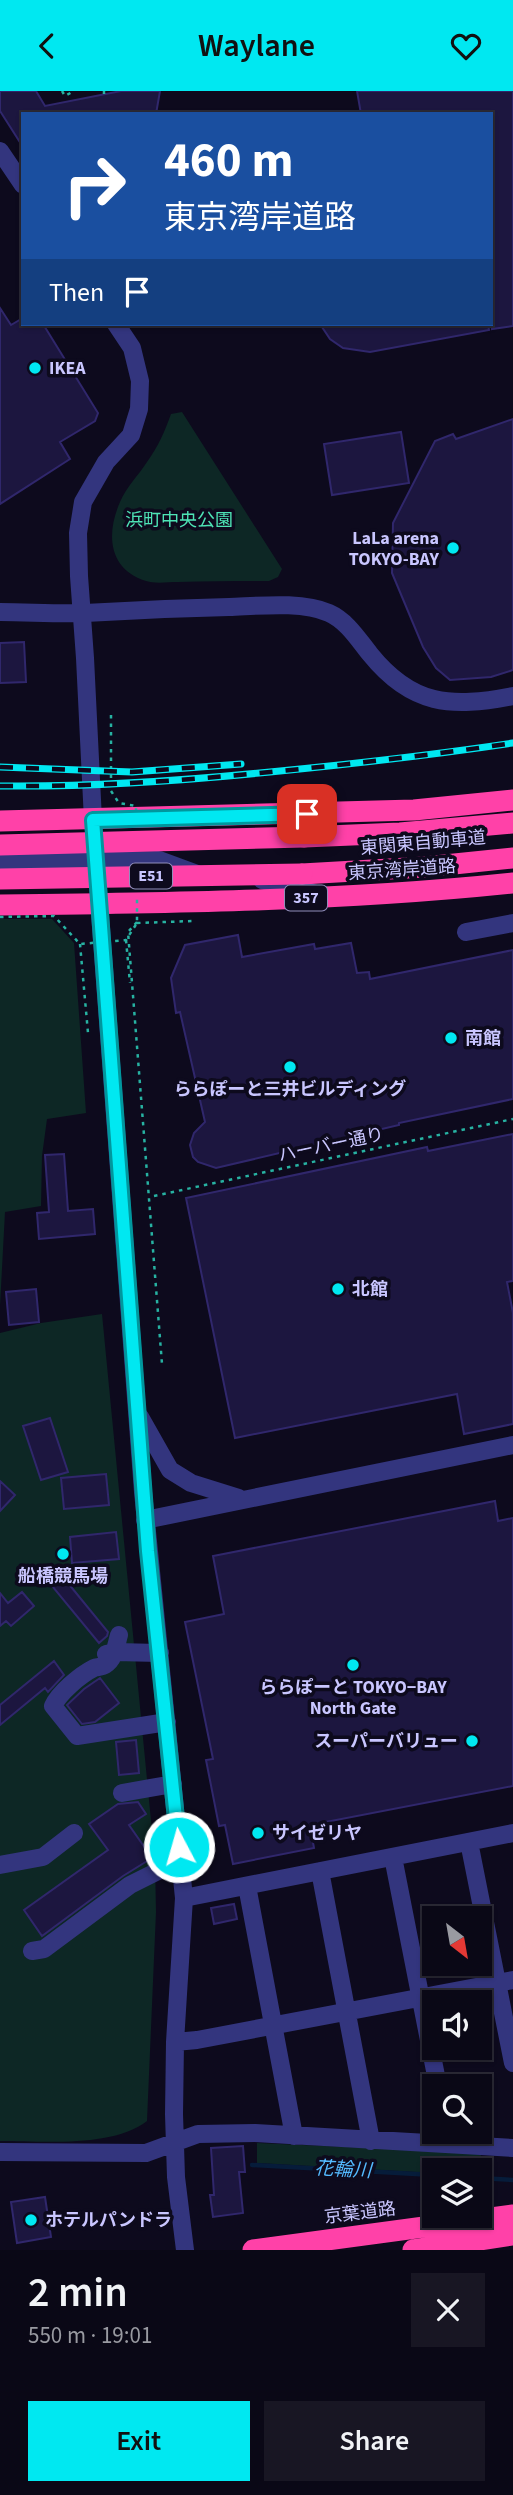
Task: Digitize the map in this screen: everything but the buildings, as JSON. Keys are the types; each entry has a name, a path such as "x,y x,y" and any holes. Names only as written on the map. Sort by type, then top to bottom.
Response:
{"highway":[{"path":"0,821 414,810 513,800"},
{"name":"東関東自動車道","path":"0,845 400,833 513,823"},
{"name":"東関東自動車道","path":"0,879 302,874 425,867 513,857"},
{"name":"東京湾岸道路","path":"0,905 395,894 513,883"},
{"name":"京葉道路","path":"253,2250 513,2215"},
{"path":"413,2250 513,2235"}],"street":[{"path":"0,151 21,182"},
{"path":"117,326 132,348 140,381 139,409 131,435 106,462 92,483 80,512 78,544 93,820 136,1411 184,1898 175,2042 174,2143 185,2250"},
{"path":"0,612 82,613 275,605 317,609 338,617 385,671 397,682 411,689 459,703 513,695"},
{"path":"0,862 159,860 214,880 268,880 325,897"},
{"path":"466,932 513,923"},
{"path":"136,1411 170,1470 191,1483 243,1499"},
{"path":"145,1520 513,1445"},
{"path":"94,1660 117,1643 160,1653"},
{"path":"117,1643 105,1665 95,1668 61,1692 53,1706 77,1735 167,1727"},
{"path":"85,1738 167,1727"},
{"path":"122,1793 173,1784"},
{"path":"0,1865 43,1857 74,1833"},
{"path":"184,1898 513,1833"},
{"path":"469,1842 505,1981 513,2063"},
{"path":"393,1857 436,2074"},
{"path":"32,1951 44,1949 130,1885 160,1870"},
{"path":"320,1871 371,2140"},
{"path":"247,1886 294,2136"},
{"path":"175,2042 197,2041 505,1981"},
{"path":"0,2152 146,2153 198,2134 255,2133 371,2140 422,2139"},
{"path":"487,2144 513,2148"}],"path":[{"path":"62,91 65,96 74,91"},
{"path":"111,715 111,791"},
{"path":"137,923 171,922 138,921 128,932 162,1364"},
{"path":"126,940 142,1094"},
{"path":"80,944 88,1034"},
{"name":"ハーバー通り","path":"154,1196 513,1119"}],"green space":[{"name":"浜町中央公園","path":"182,412 282,569 278,577 269,581 153,582 133,575 117,559 112,538 120,502 155,451 171,414"},
{"path":"0,919 52,919 74,943 86,1113 47,1119 42,1156 41,1206 5,1212 0,1306"},
{"name":"船橋競馬場","path":"102,1314 155,1862 156,1912 147,2121 115,2136 96,2139 56,2142 0,2141 0,1333 41,1323"},
{"path":"257,2143 481,2153 481,2158 422,2158 422,2172 257,2163"}],"waterway":[{"name":"花輪川","path":"252,2165 422,2174"},
{"name":"花輪川","path":"492,2179 513,2180"}],"railway":[{"path":"0,786 203,778 513,743"},
{"path":"0,767 132,772 241,764"}],"place":[{"name":"IKEA","path":"35,368"},
{"name":"LaLa arena TOKYO-BAY","path":"453,548"},
{"name":"南館","path":"451,1038"},
{"name":"ららぽーと三井ビルディング","path":"290,1067"},
{"name":"北館","path":"338,1289"},
{"name":"船橋競馬場","path":"63,1554"},
{"name":"ららぽーと TOKYO−BAY North Gate","path":"353,1665"},
{"name":"スーパーバリュー","path":"472,1741"},
{"name":"サイゼリヤ","path":"258,1833"},
{"name":"ホテルパンドラ","path":"31,2220"}],"route":[{"path":"179,1847 136,1411 130,1295 93,820 307,814"}]}
